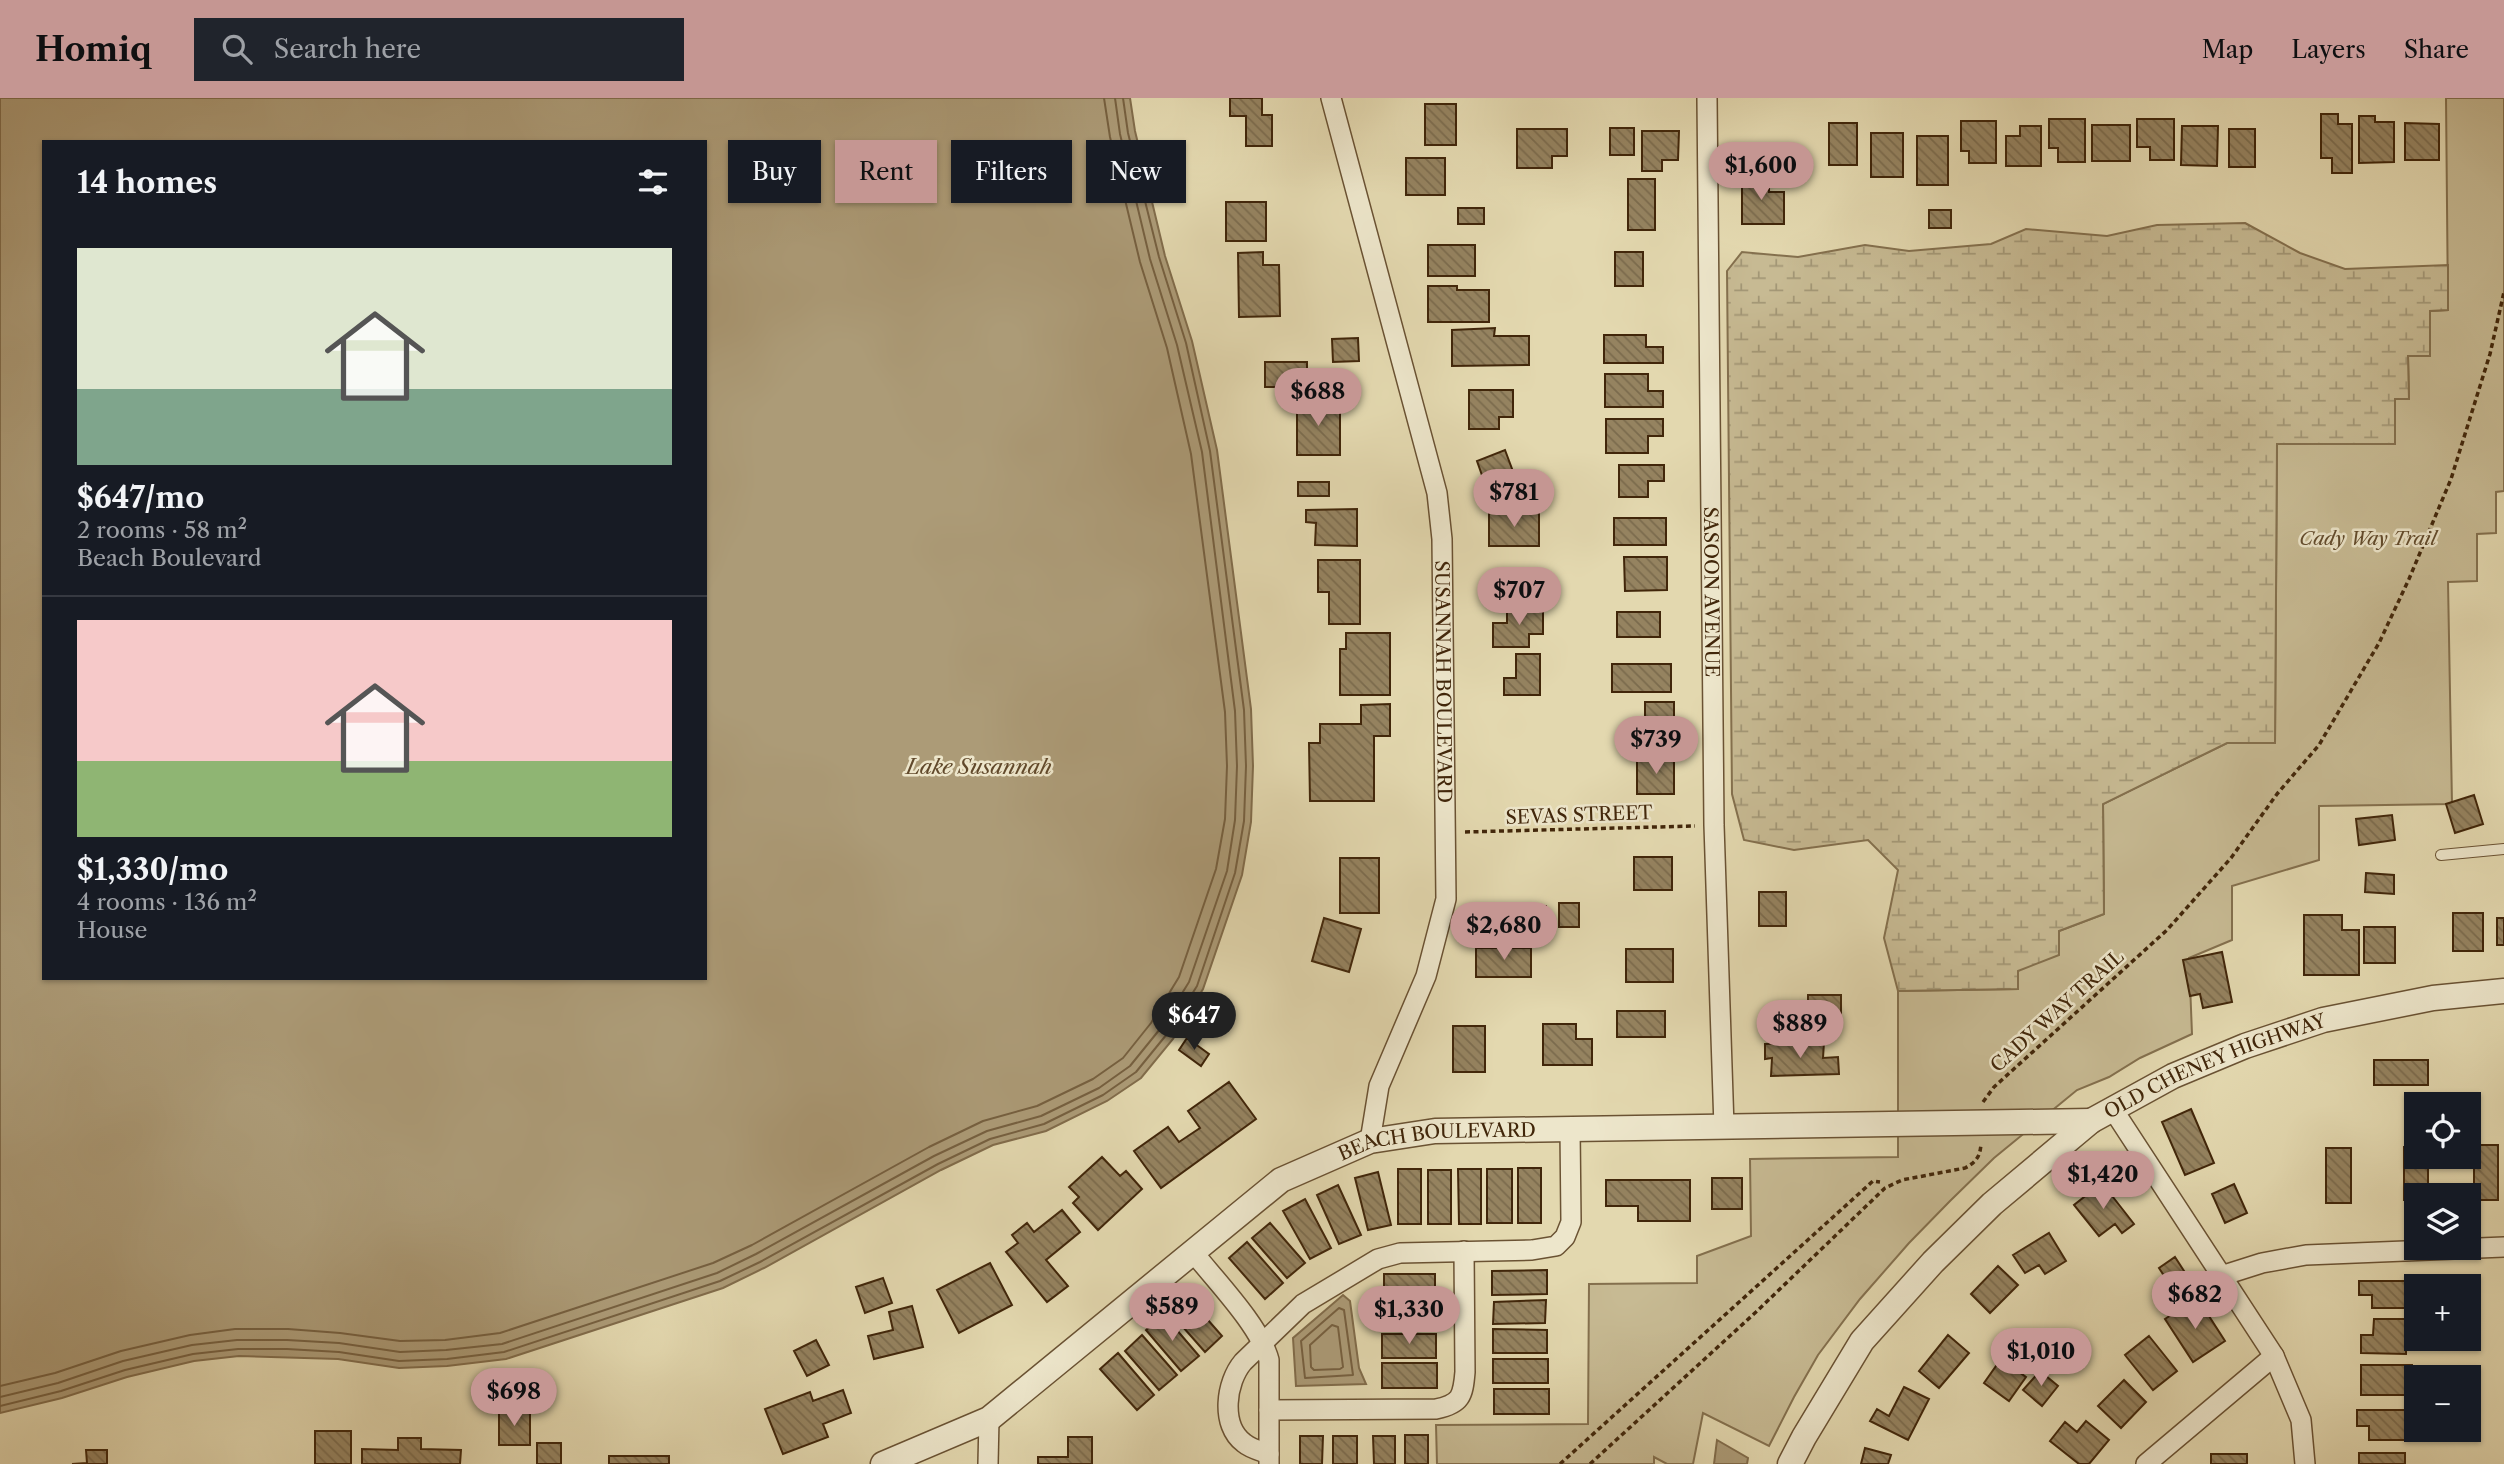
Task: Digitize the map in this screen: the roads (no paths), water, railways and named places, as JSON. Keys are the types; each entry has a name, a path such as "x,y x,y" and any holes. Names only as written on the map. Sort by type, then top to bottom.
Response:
{"street":[{"name":"SUSANNAH BOULEVARD","path":"1331,98 1437,493 1442,539 1446,899 1426,976 1379,1086 1370,1142"},
{"name":"SASOON AVENUE","path":"1707,98 1714,825 1724,1127"},
{"name":"OLD CHENEY HIGHWAY","path":"1790,1464 1862,1341 1933,1262 1992,1204 2101,1115 2185,1071 2245,1046 2323,1020 2433,998 2504,991"},
{"name":"BEACH BOULEVARD","path":"883,1464 989,1419 1281,1180 1370,1142 1435,1131 1724,1127 2101,1115"},
{"path":"2101,1115 2221,1276 2274,1356 2301,1420 2305,1464"},
{"path":"1269,1459 1244,1444 1234,1432 1229,1417 1229,1398 1236,1371 1303,1304 1378,1259 1400,1253 1544,1249 1556,1246 1572,1222 1570,1129"},
{"path":"2221,1276 2262,1263 2306,1255 2504,1247"},
{"path":"1269,1410 1436,1409 1451,1406 1460,1398 1464,1388 1464,1251"},
{"path":"1193,1252 1263,1343 1269,1360 1269,1459"},
{"path":"2146,1464 2274,1356"},
{"path":"988,1464 989,1419"}],"lane":[{"path":"2441,855 2504,849"}],"water":[{"name":"Lake Susannah","path":"0,98 1130,98 1137,140 1086,140 1086,203 1152,203 1165,256 1192,341 1217,450 1251,709 1251,822 1242,875 1203,989 1173,1039 1141,1078 1107,1101 1046,1131 993,1145 941,1170 723,1288 506,1359 399,1368 338,1359 239,1356 194,1361 127,1377 62,1398 0,1413"},
{"path":"1343,1295 1350,1301 1359,1368 1366,1384 1296,1386 1293,1338"},
{"path":"1717,1440 1748,1458 1747,1464 1714,1464"}],"park label":[{"name":"Cady Way Trail","path":"2368,538"}]}
